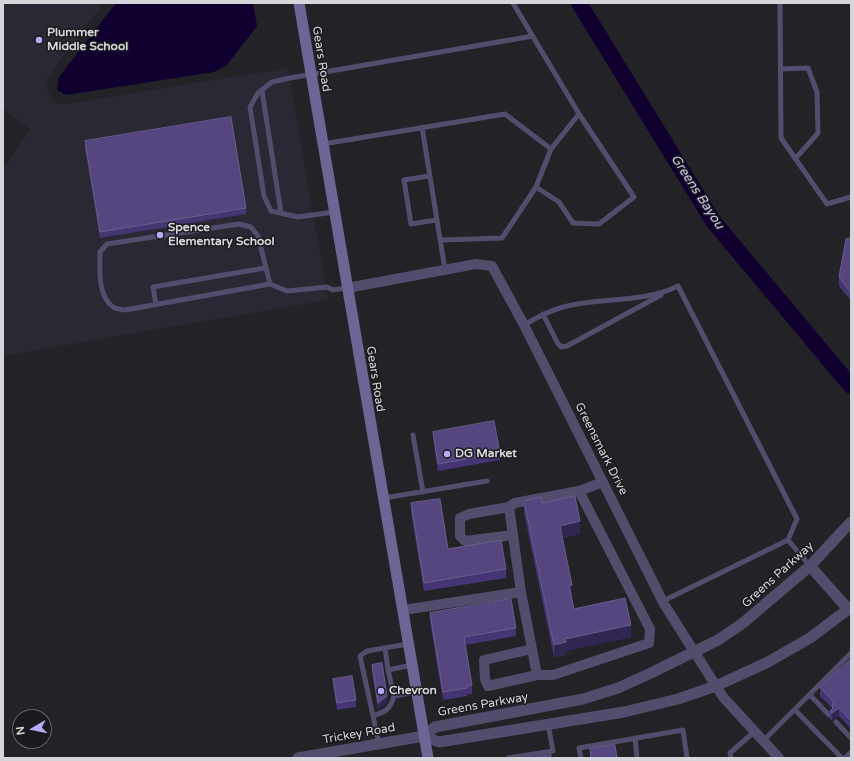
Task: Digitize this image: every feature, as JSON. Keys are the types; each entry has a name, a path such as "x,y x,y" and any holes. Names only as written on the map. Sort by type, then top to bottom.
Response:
{"main road":[{"name":"Gears Road","path":"299,3 428,758"}],"street":[{"name":"Greensmark Drive","path":"347,288 476,264 492,266 524,325 663,601 723,697 754,732 780,758"},
{"path":"513,535 465,542 460,536 460,518 469,514 509,507 515,503 580,491 603,482"},
{"path":"532,648 484,660 485,680 488,686 537,675 553,675 650,643 650,629 580,491"},
{"path":"509,507 521,592 537,675"},
{"name":"Greens Parkway","path":"424,736 435,727 583,699 618,688 718,640 742,624 776,597 810,566 851,522"},
{"path":"424,736 439,742 631,710 678,699 716,686 768,662 798,645 850,609 810,566"},
{"path":"403,610 521,592"},
{"path":"545,707 548,724"},
{"name":"Trickey Road","path":"298,758 424,736"}],"lane":[{"path":"513,3 579,114 634,197 599,224 573,223 559,202 536,187"},
{"path":"780,3 781,138 828,204 851,197"},
{"path":"334,212 298,216 271,211 264,196 250,107 262,91 272,82 533,36"},
{"path":"781,69 808,68 817,92 818,133 796,159"},
{"path":"262,91 281,213"},
{"path":"322,144 505,114 551,150"},
{"path":"442,240 502,238 536,187 551,150 579,114"},
{"path":"422,127 436,220 442,240 446,270"},
{"path":"429,176 404,180 411,224 436,220"},
{"path":"270,284 258,236 251,227 239,224 108,244 100,252 100,279 105,297 113,307 125,310 270,284 287,291 327,287 333,290 347,288"},
{"path":"156,305 153,286 265,268"},
{"path":"543,314 557,342 561,347 567,346 678,286 797,519 788,540 663,601"},
{"path":"524,325 543,314 571,305 664,294"},
{"path":"414,435 424,492"},
{"path":"383,498 487,481"},
{"path":"788,540 810,566"},
{"path":"379,744 360,656 367,651 408,644"},
{"path":"373,716 388,710 394,696 385,648"},
{"path":"763,741 851,653"},
{"path":"388,670 412,665"},
{"path":"394,696 416,692"},
{"path":"810,695 829,715"},
{"path":"795,710 843,758 851,752"},
{"path":"836,722 851,738"},
{"path":"508,758 553,751 548,724"},
{"path":"581,758 579,748 683,730 687,758"},
{"path":"731,758 730,753 754,732"},
{"path":"635,738 637,758"}],"shaded area":[{"name":"Spence Elementary School","path":"3,3 104,3 47,78 47,89 52,99 57,103 66,104 288,68 328,300 3,356 3,169 30,130 3,108"},
{"path":"116,3 253,3 257,26 227,65 214,72 66,95 57,90 59,77"}],"building":[{"path":"231,117 246,208 100,232 85,141"},
{"path":"851,238 851,293 839,277 846,239"},
{"path":"494,421 500,453 438,464 433,432"},
{"path":"575,496 580,521 560,526 572,585 569,586 574,609 625,598 631,625 565,639 566,642 554,645 524,501 541,497 542,503"},
{"path":"440,499 448,549 501,540 506,569 424,583 411,503"},
{"path":"511,599 516,628 464,637 472,685 467,686 467,688 443,692 430,613"},
{"path":"851,659 851,721 839,708 832,713 830,711 833,708 832,704 834,702 820,687"},
{"path":"382,663 387,696 378,703 372,665"},
{"path":"352,676 356,700 337,703 333,679"},
{"path":"615,745 617,758 591,758 590,749"},
{"path":"551,755 551,758 530,758"}],"waterway":[{"name":"Greens Bayou","path":"579,3 713,221 851,386"}],"place":[{"name":"Plummer Middle School","path":"39,40"},
{"name":"Spence Elementary School","path":"160,235"},
{"name":"DG Market","path":"447,454"},
{"name":"Chevron","path":"381,691"}]}
